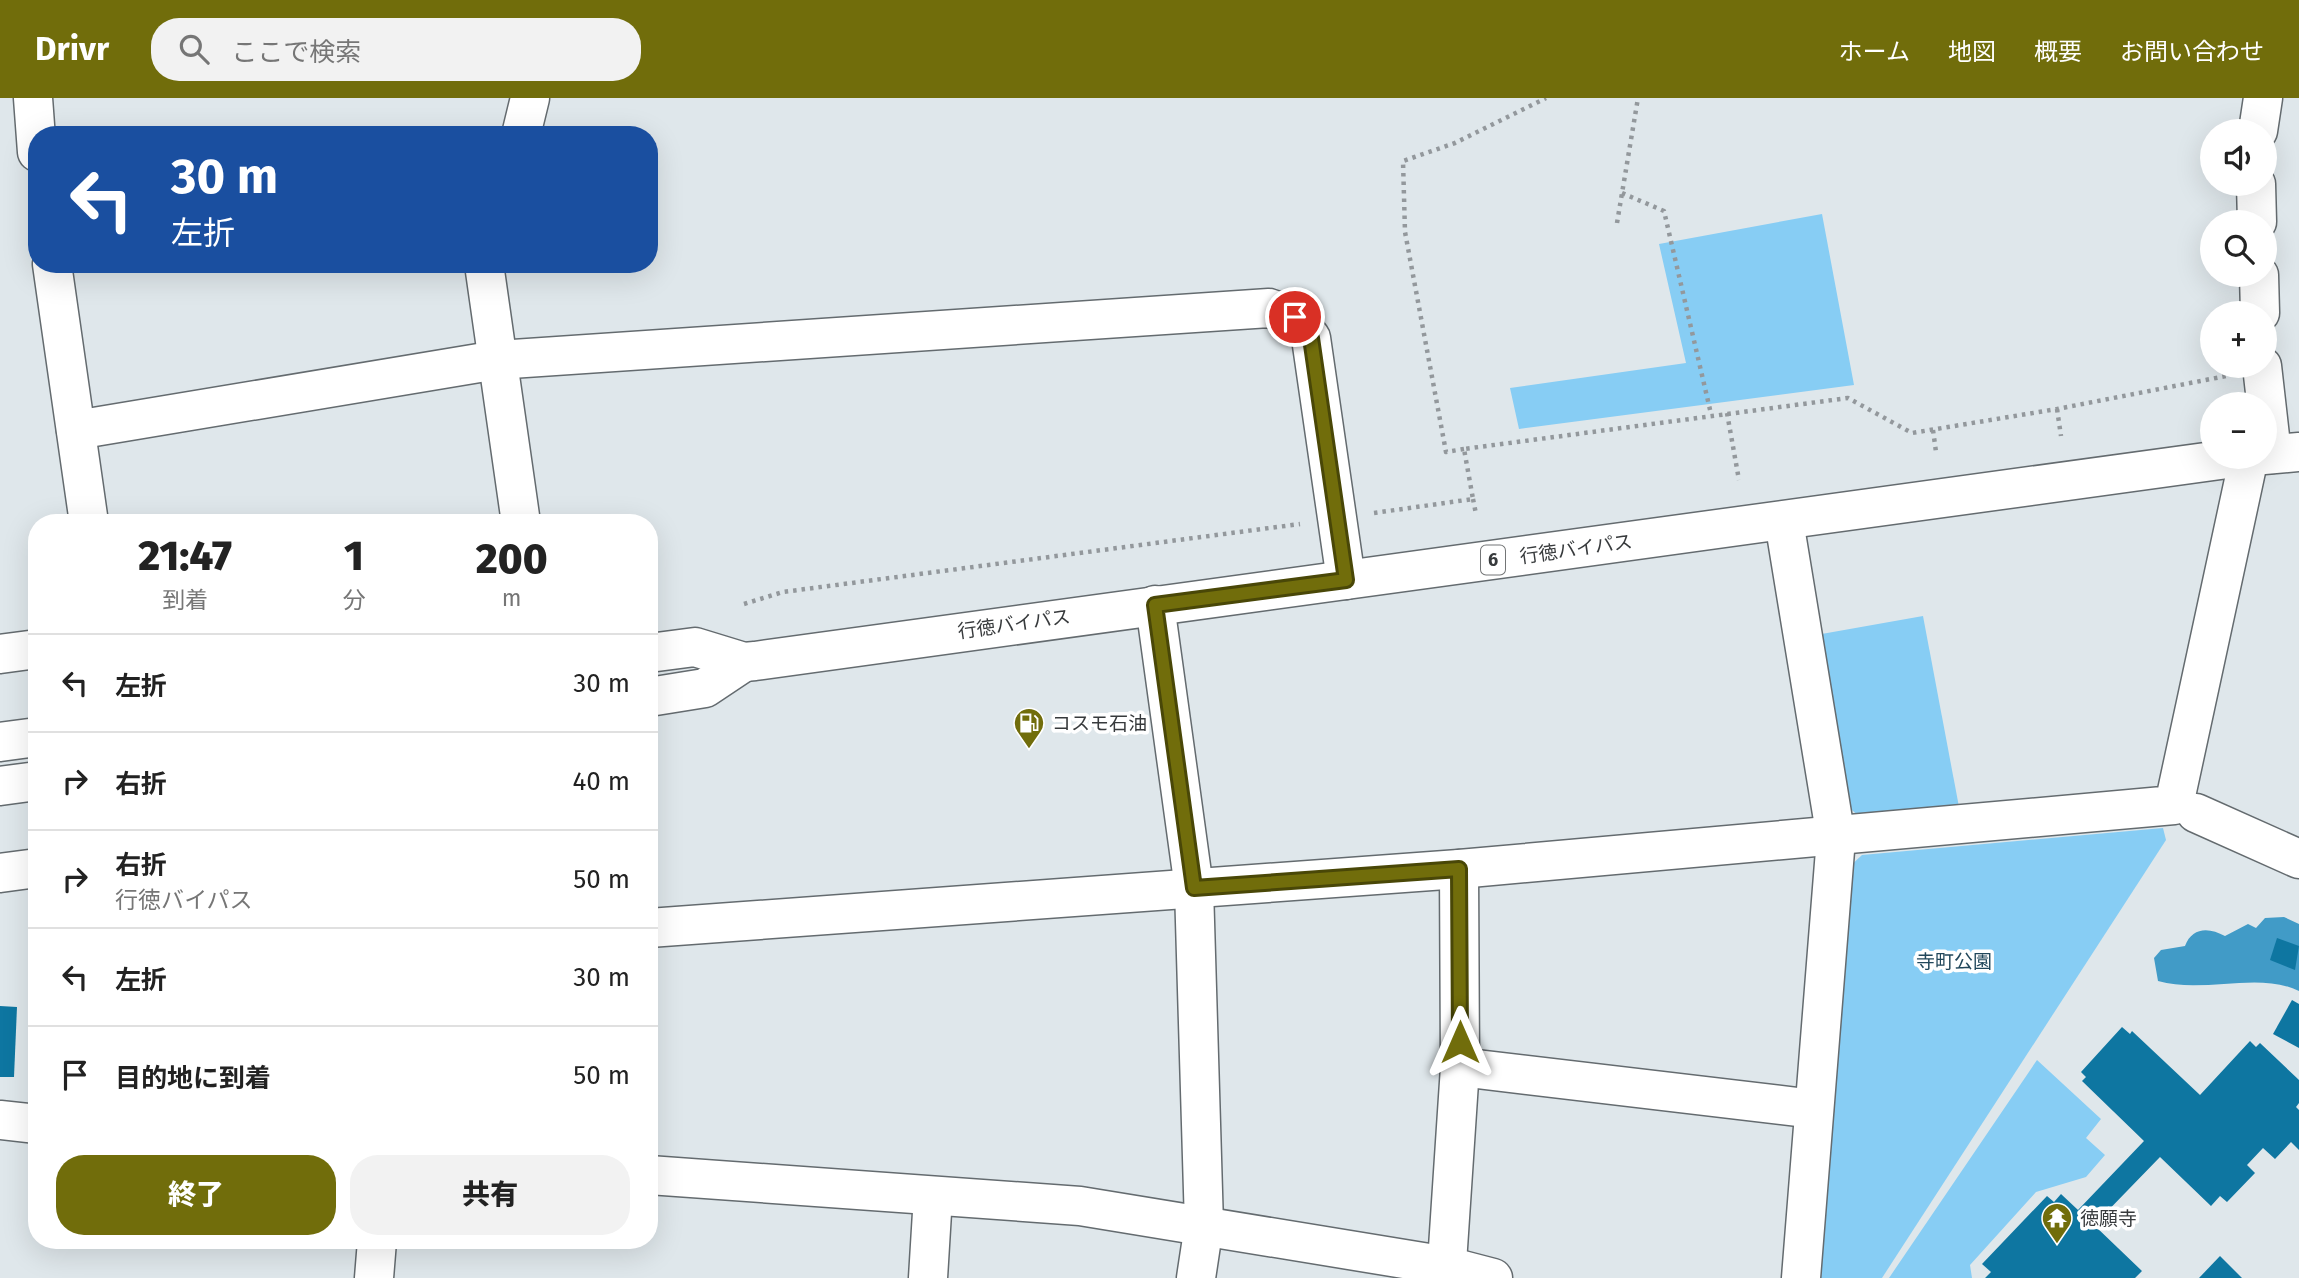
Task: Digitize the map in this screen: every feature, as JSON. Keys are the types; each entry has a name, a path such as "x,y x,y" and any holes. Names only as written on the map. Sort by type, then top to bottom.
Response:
{"street":[{"path":"33,98 35,126"},
{"path":"524,126 530,98"},
{"path":"2260,119 2263,98"},
{"path":"53,273 88,514"},
{"path":"485,273 520,514"},
{"path":"76,430 497,360 1269,308 1295,317 1311,338 1346,580"},
{"name":"行徳バイパス","path":"658,652 695,647 744,662 2200,464"},
{"path":"658,927 1459,869 1836,838 2174,806 2261,469"},
{"path":"1784,521 1836,838 1801,1278"},
{"path":"1155,605 1194,888 1204,1225 1196,1278"},
{"path":"0,654 28,650"},
{"name":"行徳バイパス","path":"658,696 705,688 744,662"},
{"path":"0,742 28,738"},
{"path":"0,786 28,782"},
{"path":"2196,813 2299,859"},
{"path":"0,873 28,869"},
{"path":"1446,1272 1460,1067 1459,869"},
{"path":"1460,1067 1814,1109"},
{"path":"0,1120 28,1123"},
{"path":"658,1176 1080,1206 1204,1225 1446,1272 1493,1278"},
{"path":"928,1278 933,1196"},
{"path":"374,1278 376,1249"}],"path":[{"path":"1546,98 1455,143 1403,161 1405,232 1446,452 1711,414 1848,398 1912,433 2057,409 2212,378"},
{"path":"1617,223 1638,98"},
{"path":"1622,193 1664,211 1711,414"},
{"path":"2057,409 2061,436"},
{"path":"1727,413 1739,480"},
{"path":"1933,430 1936,452"},
{"path":"1464,449 1476,514"},
{"path":"744,604 783,592 1473,499"}],"green space":[{"path":"1822,214 1854,385 1519,429 1510,388 1686,363 1659,244"},
{"path":"1923,616 1959,807 1860,817 1846,805 1816,635"},
{"name":"寺町公園","path":"2163,828 2166,840 1882,1278 1821,1278 1848,868 1862,855"},
{"path":"2037,1060 2101,1119 2086,1138 2105,1155 2086,1177 2036,1192 1970,1265 1972,1278 1889,1278"}],"shaded area":[{"path":"2284,917 2299,924 2299,991 2266,983 2193,985 2158,981 2154,958 2161,950 2185,946 2192,935 2202,930 2225,936 2248,924 2256,928 2265,918"}],"building":[{"path":"2277,938 2299,946 2295,970 2270,960"},
{"path":"2292,1000 2299,1004 2299,1048 2273,1034"},
{"path":"0,1006 17,1007 14,1077 0,1077"},
{"path":"2122,1027 2130,1034 2132,1031 2200,1095 2250,1041 2256,1047 2260,1043 2299,1080 2299,1103 2296,1107 2299,1110 2299,1150 2291,1142 2275,1159 2263,1148 2247,1165 2255,1173 2227,1202 2220,1196 2211,1206 2160,1157 2094,1225 2142,1271 2135,1278 1985,1278 1991,1272 1982,1264 2047,1196 2054,1202 2061,1194 2078,1210 2144,1141 2082,1081 2086,1077 2081,1072"},
{"path":"2220,1256 2242,1278 2199,1278"}],"place":[{"name":"コスモ石油","path":"1029,750"},
{"name":"徳願寺","path":"2057,1245"}],"route":[{"path":"1295,317 1311,338 1346,580 1155,605 1194,888 1459,869 1460,1042"}]}
